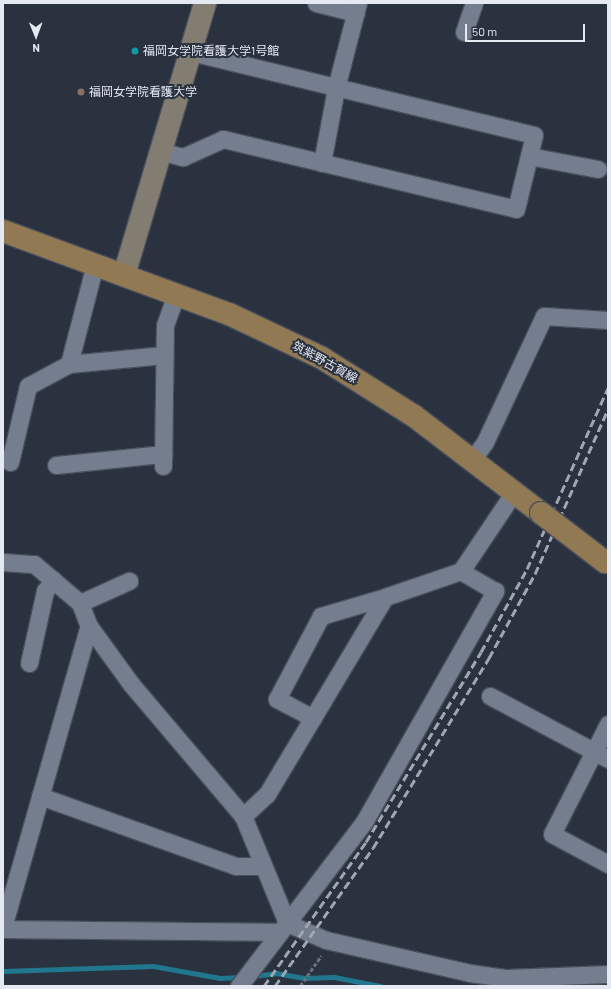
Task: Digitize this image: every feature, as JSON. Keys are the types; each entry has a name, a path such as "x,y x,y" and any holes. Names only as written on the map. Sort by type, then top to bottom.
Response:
{"main road":[{"name":"筑紫野古賀線","path":"3,231 176,294 322,358 414,416 606,564"}],"street":[{"path":"124,275 205,3"},
{"path":"316,3 357,8 336,88 322,163"},
{"path":"464,32 474,3"},
{"path":"160,151 183,158 223,139 516,210 534,135 190,52"},
{"path":"529,156 598,168"},
{"path":"69,364 95,264"},
{"path":"56,465 163,460 164,355 166,325 176,294"},
{"path":"472,460 485,442 544,316 608,320"},
{"path":"10,462 28,386 69,364 164,355"},
{"path":"313,718 278,698 321,616 385,598 461,571 514,492"},
{"path":"3,562 34,564 80,603 89,626 131,684 243,816 284,928"},
{"path":"239,986 364,822 495,591 461,571"},
{"path":"29,663 45,591 53,580"},
{"path":"80,603 129,581"},
{"path":"243,816 267,794 385,598"},
{"path":"89,626 3,928 284,928 326,940 470,973 507,978 607,972"},
{"path":"490,696 608,760"},
{"path":"608,724 592,751 552,834 608,864"},
{"path":"40,796 236,866 261,866"}],"path":[{"path":"300,986 316,962"}],"waterway":[{"path":"3,971 153,966 220,978 241,977"},
{"path":"253,976 276,973 303,978 334,977 380,986"}],"railway":[{"path":"264,986 366,842 481,652 527,569 608,388"},
{"path":"275,986 373,848 489,658 535,574 608,409"}],"place":[{"name":"福岡女学院看護大学1号館","path":"135,51"},
{"name":"福岡女学院看護大学","path":"81,92"}]}
